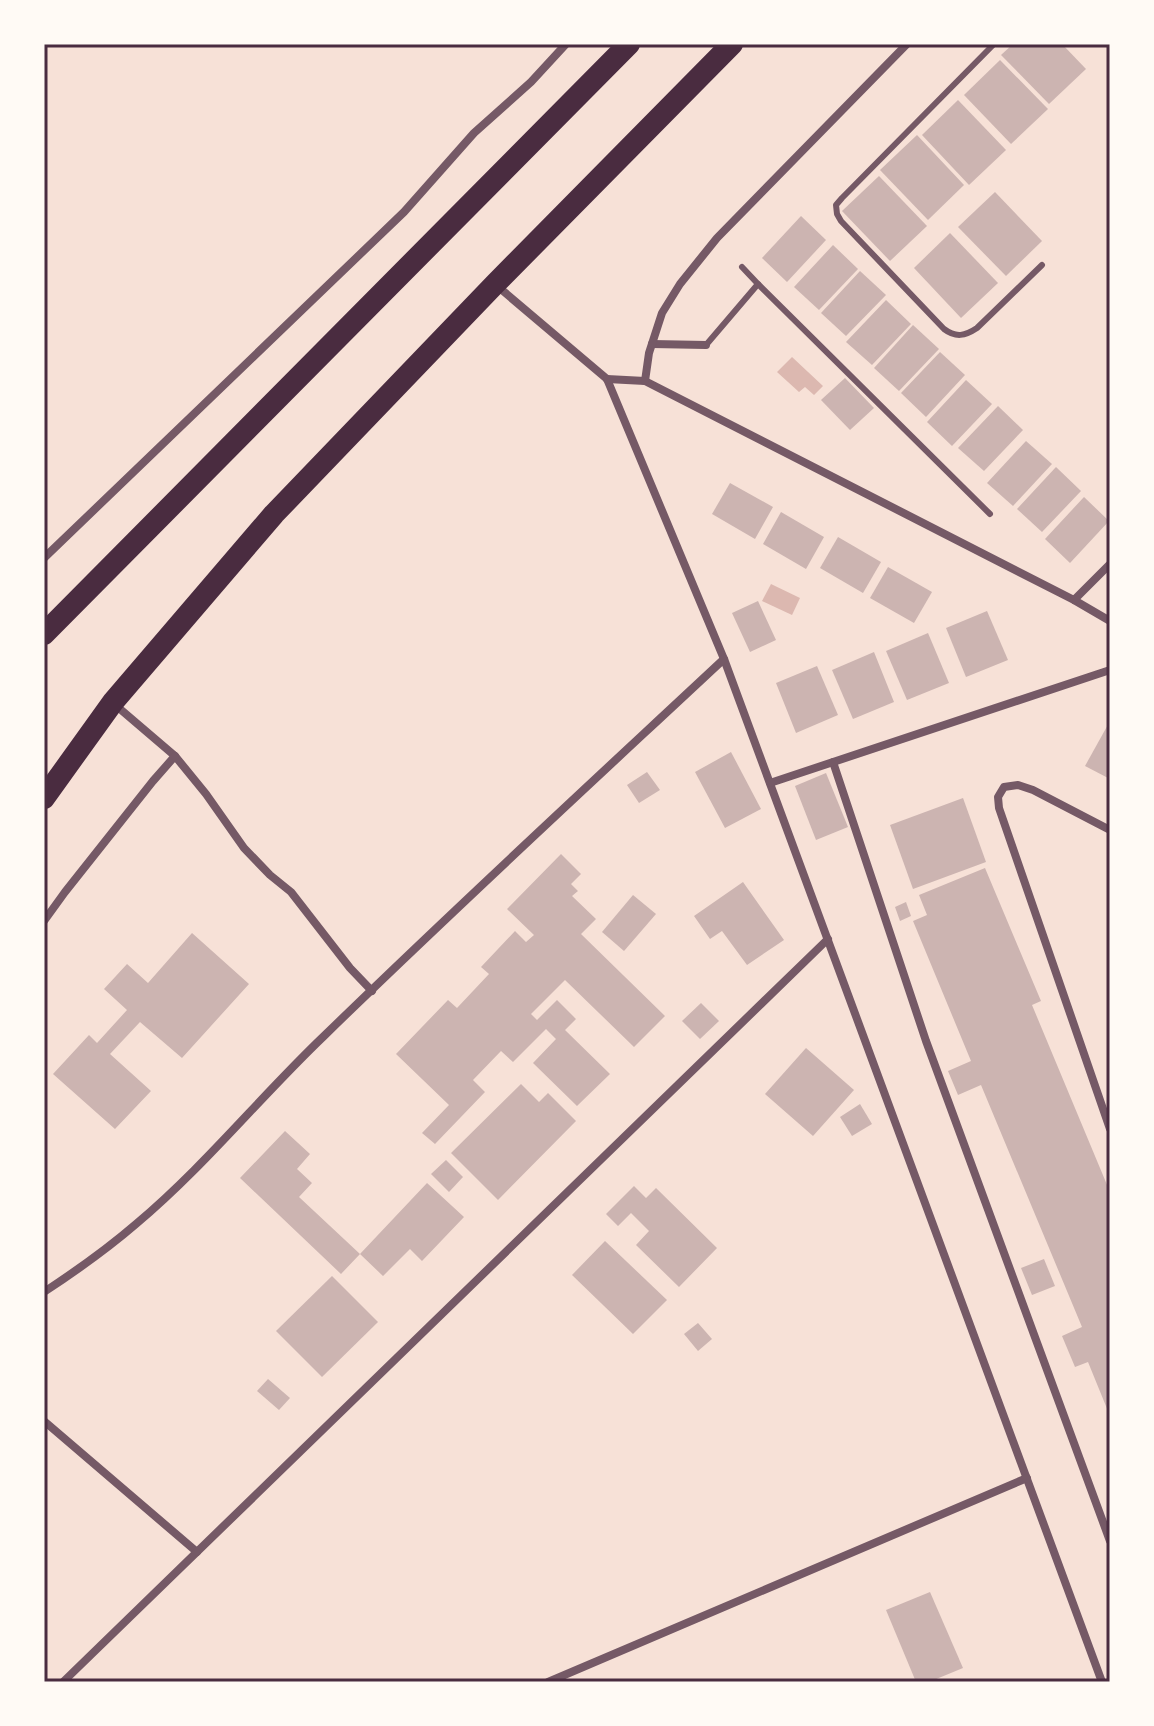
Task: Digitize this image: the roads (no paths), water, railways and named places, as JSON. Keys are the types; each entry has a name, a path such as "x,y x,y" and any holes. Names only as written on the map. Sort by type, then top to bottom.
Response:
{"highway":[{"path":"44,634 629,44"},
{"path":"44,798 113,702 274,514 732,44"}],"street":[{"path":"44,558 404,212 474,133 531,82 566,44"},
{"path":"645,381 662,313 680,284 717,238 907,44"},
{"path":"495,284 607,379 724,659 1102,1682"},
{"path":"652,344 706,345"},
{"path":"607,379 645,381 1110,621"},
{"path":"1074,600 1110,564"},
{"path":"44,1292 137,1223 484,882 724,659"},
{"path":"770,783 1110,670"},
{"path":"113,702 175,756 244,848 291,892 350,968 372,991"},
{"path":"44,921 175,756"},
{"path":"833,762 926,1041 1110,1541"},
{"path":"1110,830 1018,785 1004,787 998,797 999,808 1110,1129"},
{"path":"63,1682 828,939"},
{"path":"44,1421 197,1552"},
{"path":"548,1682 1027,1478"}],"lane":[{"path":"994,44 842,198 836,205 837,214 944,329 959,336 977,328 1042,265"},
{"path":"742,267 990,514"},
{"path":"706,345 758,284"}]}
